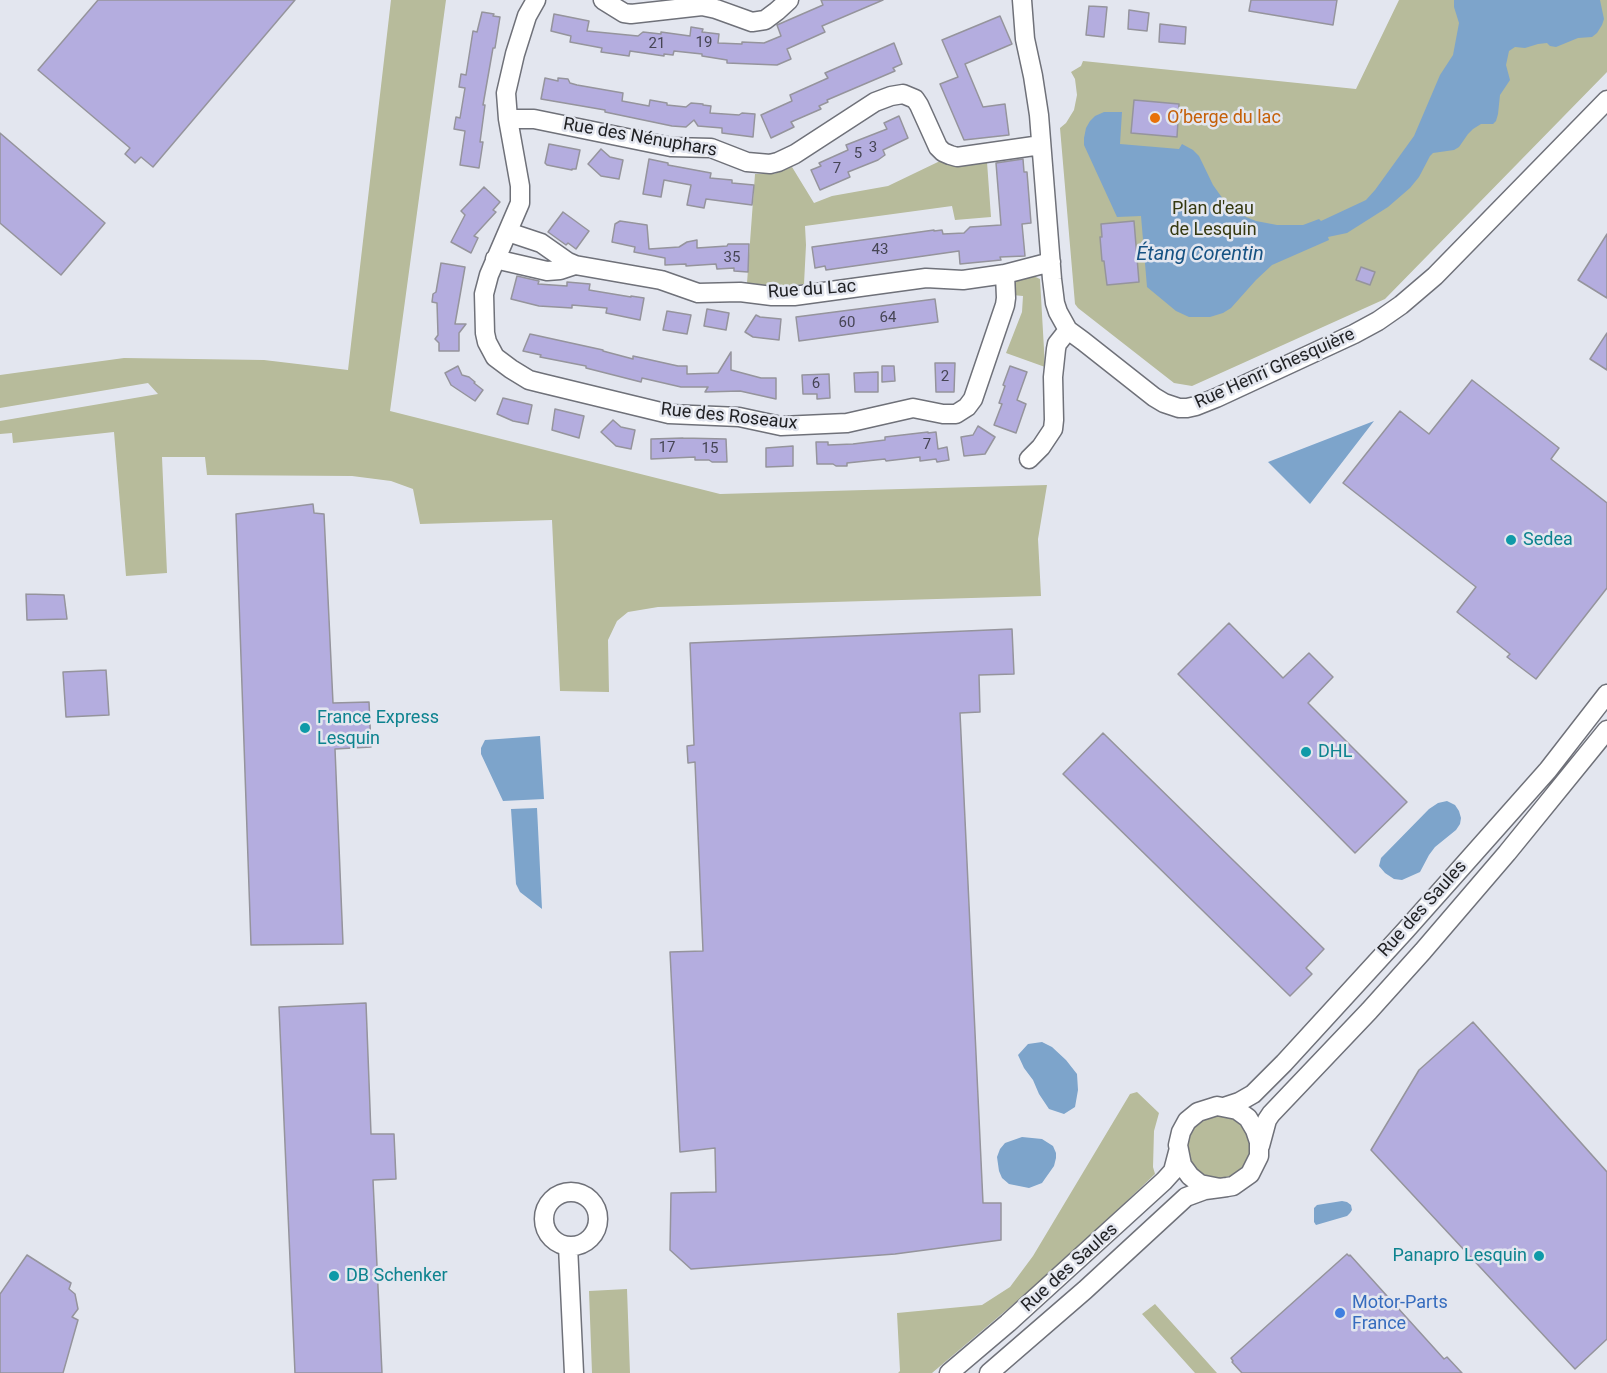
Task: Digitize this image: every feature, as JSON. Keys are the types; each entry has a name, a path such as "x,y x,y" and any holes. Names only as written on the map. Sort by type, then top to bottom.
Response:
{"street":[{"path":"495,259 520,204 521,195 515,155 507,119 506,93 527,16 536,0"},
{"path":"603,0 624,13 702,6 752,22 765,20 789,0"},
{"name":"Rue Henri Ghesquière","path":"1022,0 1025,39 1037,102 1055,303 1068,330 1164,404 1171,406 1187,408 1216,398 1366,328 1401,305 1435,276 1607,100"},
{"name":"Rue des Nénuphars","path":"507,119 534,119 670,147 711,148 747,162 770,164 795,154 875,102 903,94 915,99 938,147 950,155 1041,145"},
{"name":"Rue du Lac","path":"508,232 541,243 575,265 661,280 698,293 740,292 782,297 926,278 963,280 1005,274 1051,262"},
{"name":"Rue du Lac","path":"495,259 547,271 575,265"},
{"name":"Rue des Roseaux","path":"495,259 486,285 485,333 495,357 529,380 669,414 740,417 781,426 847,423 905,409 923,409 949,415 962,411 973,399 1005,305 1005,274"},
{"path":"1029,459 1041,447 1053,429 1053,377 1057,344 1068,330"},
{"name":"Rue des Saules","path":"949,1373 1008,1323 1164,1181 1173,1171 1180,1132 1187,1121 1204,1109 1224,1107 1253,1094 1284,1063 1548,770 1607,694"},
{"name":"Rue des Saules","path":"989,1373 1103,1274 1180,1203 1195,1193 1227,1188 1239,1183 1250,1174 1257,1162 1267,1120 1271,1114 1424,951 1607,730"},
{"path":"1224,1107 1237,1110 1248,1118 1256,1130 1259,1149"},
{"path":"1178,1152 1182,1165 1195,1180 1207,1186 1220,1188"},
{"path":"568,1246 574,1373"}],"green space":[{"path":"391,0 446,0 390,411 720,494 1047,485 1038,539 1041,596 658,607 628,612 617,621 608,640 609,692 560,691 552,520 420,524 413,489 391,481 352,476 207,475 205,457 162,457 167,573 126,576 114,432 13,443 12,433 0,434 0,421 158,394 148,383 0,408 0,375 124,358 264,360 348,370"},
{"name":"Plan d'eau de Lesquin","path":"1399,0 1607,0 1607,72 1385,299 1192,386 1174,383 1078,308 1075,304 1060,128 1074,110 1077,95 1075,79 1071,72 1081,66 1083,61 1356,89"},
{"path":"940,161 959,166 987,162 991,217 955,220 952,206 805,226 804,284 783,287 747,283 755,174 774,174 792,167 814,203 832,196 888,186"},
{"path":"1029,274 1040,279 1045,367 1006,353 1022,312 1023,296 1012,295 1015,282"},
{"path":"1137,1092 1159,1113 1154,1131 1153,1167 1155,1174 1062,1263 932,1373 898,1373 900,1371 897,1313 982,1305 1010,1287 1033,1256 1130,1094"},
{"path":"1219,1114 1231,1116 1242,1123 1249,1134 1251,1146 1249,1158 1242,1169 1231,1176 1219,1178 1207,1176 1196,1169 1189,1158 1187,1146 1189,1134 1196,1123 1207,1116"},
{"path":"627,1289 630,1373 592,1373 589,1291"},
{"path":"1155,1304 1217,1373 1195,1373 1142,1314"}],"water":[{"name":"Étang Corentin","path":"1454,0 1600,0 1604,19 1597,33 1592,37 1578,38 1556,47 1547,43 1525,48 1515,47 1509,51 1506,65 1510,80 1500,95 1498,114 1493,124 1481,124 1473,129 1454,150 1433,153 1410,188 1388,207 1347,233 1328,237 1329,240 1272,265 1231,308 1223,313 1210,317 1189,317 1176,311 1147,287 1141,216 1117,217 1084,145 1086,128 1095,116 1104,112 1122,112 1120,144 1179,149 1182,144 1193,150 1199,156 1213,185 1223,199 1241,215 1277,225 1303,225 1319,219 1321,221 1366,200 1414,136 1440,75 1453,55 1459,23"},
{"path":"1374,421 1310,504 1268,462"},
{"path":"540,736 544,799 503,801 481,754 485,740"},
{"path":"1447,801 1455,805 1459,811 1460,824 1435,847 1420,872 1402,880 1394,879 1385,873 1379,866 1381,858 1429,809 1438,803"},
{"path":"537,808 542,909 520,892 516,884 511,809"},
{"path":"1042,1042 1052,1047 1077,1074 1078,1090 1075,1107 1064,1114 1049,1109 1018,1055 1028,1044"},
{"path":"1022,1137 1042,1139 1053,1146 1056,1153 1054,1166 1042,1183 1029,1188 1009,1184 1002,1178 997,1157 1005,1143"},
{"path":"1342,1201 1351,1205 1352,1210 1347,1216 1316,1225 1314,1208 1317,1205"}],"building":[{"path":"98,0 295,0 153,167 141,157 135,163 125,154 130,148 38,70"},
{"path":"821,0 883,0 822,26 825,32 787,49 791,59 777,65 727,63 727,60 702,56 702,54 674,51 673,55 664,54 664,56 630,51 629,56 601,52 602,48 570,42 571,36 551,31 554,14 589,21 587,31 638,36 643,32 661,34 661,32 690,36 691,27 703,29 702,32 719,34 718,43 764,43 781,36 777,25 823,5"},
{"path":"1251,0 1337,0 1333,25 1249,11"},
{"path":"1089,6 1107,7 1104,37 1086,35"},
{"path":"1129,10 1149,13 1147,31 1128,29"},
{"path":"482,12 500,17 483,105 485,105 480,142 483,142 479,168 460,165 465,131 454,129 456,117 460,118 465,88 459,87 461,74 466,75 473,31 477,32"},
{"path":"1000,16 1012,44 965,64 983,107 1005,104 1009,135 964,140 940,84 958,77 942,40"},
{"path":"1160,24 1186,27 1185,44 1159,42"},
{"path":"894,43 902,64 893,68 895,71 827,100 828,102 819,106 821,109 791,122 794,127 771,138 761,115 792,101 790,95 828,78 825,73"},
{"path":"545,78 558,81 558,78 568,79 570,83 577,85 623,93 622,101 649,106 650,100 686,107 691,103 711,106 710,113 755,114 753,137 722,133 722,128 698,126 694,120 686,127 672,126 605,112 605,110 541,99"},
{"name":"O’berge du lac","path":"1134,100 1179,104 1177,137 1131,133"},
{"path":"899,116 908,138 883,150 885,155 878,160 848,172 850,177 820,190 811,170 821,166 819,163 848,150 846,145 887,129 884,123"},
{"path":"0,133 105,223 61,275 0,223"},
{"path":"549,144 580,150 576,169 547,165 545,163"},
{"path":"601,149 610,157 623,160 619,179 601,176 588,164"},
{"path":"649,159 711,173 710,178 754,185 752,205 706,199 704,208 687,205 691,185 664,180 661,197 643,194"},
{"path":"1023,159 1024,172 1027,172 1031,223 1022,224 1025,256 1000,257 1001,260 960,264 959,251 826,270 825,266 815,268 812,247 934,230 942,230 943,234 964,233 970,227 1001,225 996,163"},
{"path":"484,187 500,202 493,210 496,212 474,236 478,238 471,253 451,242 465,215 461,211"},
{"path":"563,212 589,231 576,249 548,232"},
{"path":"620,221 647,225 649,249 679,247 697,240 697,248 749,244 748,272 734,271 734,268 717,269 716,264 665,265 665,258 634,252 635,247 612,242 615,224"},
{"path":"1134,221 1139,282 1107,285 1104,261 1102,261 1101,224"},
{"path":"1607,234 1607,298 1578,280"},
{"path":"441,263 465,267 455,324 466,324 459,333 459,351 439,351 439,343 435,339 438,335 437,303 432,302"},
{"path":"1361,267 1375,272 1370,285 1356,280"},
{"path":"517,276 539,281 538,284 567,286 567,282 590,284 589,290 644,298 640,320 606,313 607,308 572,305 572,308 539,306 511,299"},
{"path":"935,299 938,322 799,341 796,317"},
{"path":"707,309 729,313 726,330 704,326"},
{"path":"667,311 691,315 687,334 663,330"},
{"path":"756,315 781,319 779,340 753,337 745,332"},
{"path":"1607,333 1607,370 1590,359"},
{"path":"530,334 633,359 633,356 687,366 687,374 718,373 731,352 731,370 761,378 776,378 776,399 740,391 705,392 708,387 681,387 642,378 641,382 586,368 586,366 540,357 541,355 523,351"},
{"path":"935,363 955,363 954,392 936,392"},
{"path":"458,366 462,375 469,377 483,390 475,401 451,385 445,373"},
{"path":"882,366 894,366 895,381 882,382"},
{"path":"1010,366 1027,372 1017,400 1026,404 1016,433 994,425 1002,404 999,403"},
{"path":"878,372 878,392 855,392 854,373"},
{"path":"829,374 830,398 817,399 817,394 803,394 802,375"},
{"name":"Sedea","path":"1472,380 1559,448 1551,459 1607,503 1607,588 1536,679 1507,657 1510,654 1457,612 1476,587 1343,483 1400,411 1429,434"},
{"path":"503,398 532,405 528,424 497,414"},
{"path":"555,409 584,416 579,438 552,430"},
{"path":"613,420 621,427 635,430 631,449 616,446 601,432"},
{"path":"978,426 995,437 985,454 964,456 961,437 973,435"},
{"path":"936,432 938,449 947,447 949,460 920,461 920,457 847,463 847,466 817,464 816,442 828,442 828,445 853,444 885,440 885,437"},
{"path":"651,439 726,439 727,462 695,460 695,457 651,459"},
{"path":"793,446 793,466 766,467 766,448"},
{"name":"France Express Lesquin","path":"313,504 314,513 324,514 333,703 369,702 371,747 335,749 343,944 251,945 236,514"},
{"path":"26,594 64,595 67,619 27,620"},
{"name":"DHL","path":"1229,623 1283,678 1309,653 1333,677 1308,703 1407,802 1355,853 1178,674"},
{"path":"1012,629 1014,674 979,675 980,712 960,713 983,1203 1001,1203 1001,1240 895,1254 691,1269 670,1250 671,1193 716,1192 715,1148 680,1152 670,952 703,951 695,762 688,763 687,746 694,745 690,643"},
{"path":"106,670 109,715 66,717 63,672"},
{"path":"1103,733 1324,949 1306,968 1312,974 1290,996 1063,774"},
{"name":"DB Schenker","path":"366,1003 371,1134 394,1134 396,1179 373,1180 382,1373 295,1373 279,1007"},
{"name":"Panapro Lesquin","path":"1473,1022 1607,1172 1607,1339 1575,1369 1371,1150 1419,1070"},
{"name":"Motor-Parts France","path":"1347,1254 1444,1359 1447,1357 1462,1373 1242,1373 1231,1358"},
{"path":"27,1255 71,1283 69,1289 75,1294 78,1309 72,1317 78,1320 63,1373 0,1373 0,1294"}],"place":[{"name":"O’berge du lac","path":"1155,118"},
{"name":"Sedea","path":"1511,540"},
{"name":"France Express Lesquin","path":"305,728"},
{"name":"DHL","path":"1306,752"},
{"name":"Panapro Lesquin","path":"1539,1256"},
{"name":"DB Schenker","path":"334,1276"},
{"name":"Motor-Parts France","path":"1340,1313"}]}
